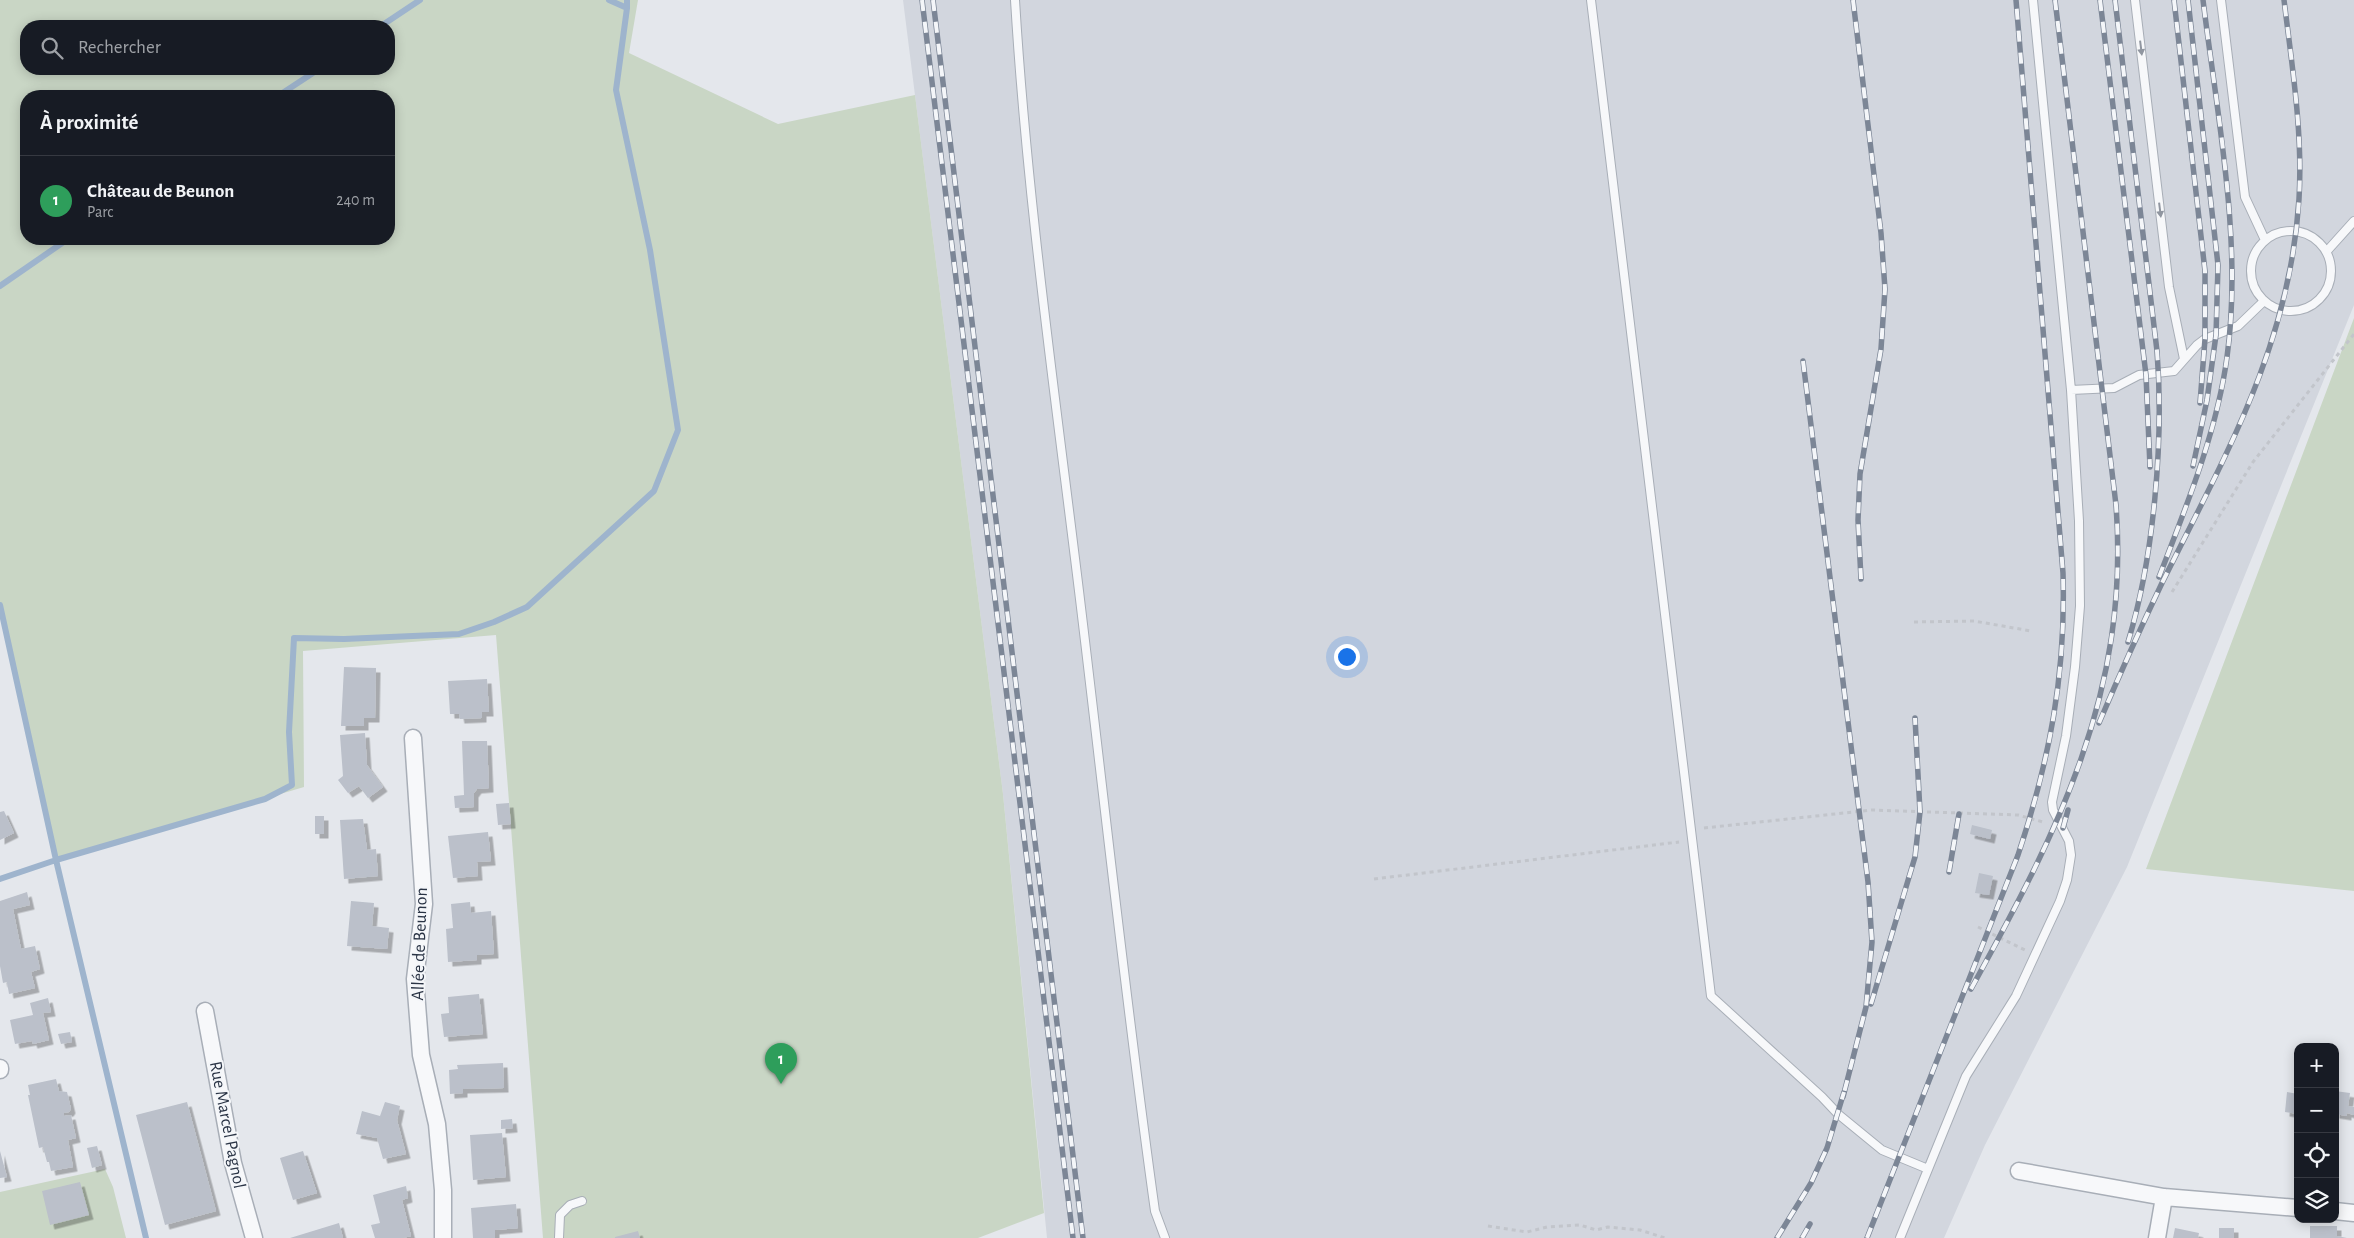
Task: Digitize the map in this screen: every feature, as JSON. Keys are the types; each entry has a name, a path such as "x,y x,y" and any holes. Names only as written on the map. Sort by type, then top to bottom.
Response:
{"street":[{"name":"Allée de Beunon","path":"413,738 424,904 415,979 421,1055 437,1124 443,1190 443,1238"},
{"name":"Rue Marcel Pagnol","path":"204,1011 233,1163 254,1238"},
{"path":"2019,1171 2164,1197 2294,1208"},
{"path":"2157,1238 2164,1197"},
{"path":"2339,1211 2354,1213"}],"lane":[{"path":"1015,0 1021,96 1039,259 1130,1021 1155,1211 1165,1238"},
{"path":"1591,0 1711,996 1822,1097 1838,1114 1882,1150 1928,1169"},
{"path":"1900,1238 1966,1076 2016,996 2060,901 2070,866 2069,842 2055,813 2053,796 2066,736 2075,667 2080,606 2079,521 2071,390 2033,0"},
{"path":"2135,0 2169,287 2184,359"},
{"path":"2221,0 2245,196 2265,240"},
{"path":"2327,252 2354,221"},
{"path":"2296,230 2309,234 2327,252 2331,264 2332,277 2327,290 2319,301 2308,308 2295,312 2281,311 2264,301 2255,290 2251,277 2251,264 2256,251 2265,240 2274,234 2296,230"},
{"path":"2071,390 2114,388 2139,375 2174,371 2205,339 2238,326 2264,301"},
{"path":"559,1238 560,1215 570,1205 582,1201"}],"path":[{"path":"2172,592 2253,462 2354,334"},
{"path":"1914,622 1974,621 2031,631"},
{"path":"1691,830 1858,810 2018,815 2048,824 2055,813"},
{"path":"1374,879 1692,840"},
{"path":"1978,927 2035,955"},
{"path":"1488,1226 1527,1232 1547,1227 1580,1225 1596,1230 1608,1227 1640,1230 1666,1238"}],"shaded area":[{"path":"903,0 2354,0 2354,305 2127,867 1985,1145 1944,1238 1047,1238 1003,794"}],"green space":[{"path":"0,0 638,0 629,53 778,124 915,95 1003,794 1044,1213 978,1238 543,1238 496,635 303,651 304,787 56,860 0,612"},
{"path":"2354,318 2354,891 2146,869"},
{"path":"105,1169 113,1187 126,1238 0,1238 0,1192"}],"building":[{"path":"344,667 376,668 375,718 364,718 364,726 341,726"},
{"path":"487,679 489,712 482,712 482,718 460,719 459,714 450,714 448,681"},
{"path":"365,733 367,765 383,787 368,798 359,786 348,793 338,780 343,776 340,735"},
{"path":"462,741 487,741 489,788 477,789 474,793 474,807 455,808 454,796 464,795"},
{"path":"509,803 511,824 498,825 496,804"},
{"path":"4,811 14,833 0,840 0,812"},
{"path":"315,816 324,816 324,834 315,834"},
{"path":"363,819 367,850 376,849 378,876 344,879 340,820"},
{"path":"1972,825 1992,830 1990,839 1970,834"},
{"path":"488,832 491,861 477,862 478,876 453,878 448,836"},
{"path":"1979,873 1993,876 1989,895 1975,893"},
{"path":"27,892 30,905 13,909 21,949 35,946 40,969 31,972 35,988 9,994 7,982 3,983 0,966 0,901"},
{"path":"351,901 374,903 372,926 389,928 387,949 347,946"},
{"path":"470,902 471,913 491,911 494,954 477,955 477,960 448,962 446,929 453,928 451,904"},
{"path":"479,994 483,1034 444,1037 441,1014 449,1013 448,997"},
{"path":"48,998 51,1012 43,1013 49,1040 33,1044 32,1041 15,1044 10,1020 33,1015 30,1003"},
{"path":"70,1032 72,1042 61,1044 58,1034"},
{"path":"503,1063 504,1088 463,1089 463,1093 450,1094 449,1070 458,1069 457,1065"},
{"path":"56,1079 59,1091 67,1092 71,1109 69,1112 64,1113 64,1116 71,1115 76,1138 68,1140 73,1167 51,1171 43,1147 39,1148 28,1095 30,1095 28,1085"},
{"path":"2287,1092 2294,1093 2294,1113 2285,1112"},
{"path":"2339,1092 2350,1093 2348,1106 2354,1107 2354,1115 2347,1113 2347,1116 2339,1115"},
{"path":"187,1102 216,1211 165,1225 136,1115"},
{"path":"385,1102 400,1106 397,1120 406,1154 383,1159 377,1138 356,1134 362,1111 380,1116"},
{"path":"512,1119 513,1128 501,1129 501,1120"},
{"path":"502,1133 506,1177 473,1180 470,1135"},
{"path":"97,1146 102,1165 92,1168 87,1148"},
{"path":"0,1151 7,1177 0,1178"},
{"path":"303,1151 317,1193 293,1200 280,1158"},
{"path":"80,1182 89,1215 50,1225 42,1191"},
{"path":"406,1186 408,1198 402,1200 411,1236 403,1238 375,1238 371,1225 380,1223 373,1195"},
{"path":"516,1204 518,1228 495,1230 495,1238 473,1238 471,1208"},
{"path":"339,1223 343,1238 290,1238"},
{"path":"2310,1226 2337,1226 2337,1236 2347,1238 2310,1238"},
{"path":"2175,1228 2199,1233 2198,1238 2173,1238"},
{"path":"2219,1228 2234,1228 2234,1238 2219,1238"},
{"path":"638,1231 640,1238 615,1238 615,1237"}],"waterway":[{"path":"390,20 420,0"},
{"path":"609,0 627,8 627,0"},
{"path":"146,1238 56,860 265,799 292,785 289,732 294,638 344,639 459,634 494,622 527,607 654,491 678,430 650,250 616,90 627,8"},
{"path":"287,90 310,75"},
{"path":"0,286 59,245"},
{"path":"0,605 56,860 0,879"}],"railway":[{"path":"922,0 1073,1238"},
{"path":"933,0 1083,1238"},
{"path":"1853,0 1881,233 1885,289 1881,349 1860,474 1858,520 1861,579"},
{"path":"1867,1238 2018,855 2039,785 2054,716 2059,681 2062,646 2063,573 2016,0"},
{"path":"1971,989 2032,873 2059,816 2081,758 2099,699 2111,637 2117,573 2116,505 2055,0"},
{"path":"2100,0 2146,375 2150,467"},
{"path":"2115,0 2157,351 2159,386 2158,460 2155,498 2144,573 2128,642"},
{"path":"2174,0 2205,271 2205,339 2200,403"},
{"path":"2188,0 2218,265 2216,335 2207,400 2193,466"},
{"path":"2159,577 2180,524 2216,413 2227,357 2231,313 2232,269 2226,178 2203,0"},
{"path":"2099,723 2154,600 2231,444 2251,398 2283,303 2293,252 2300,174 2296,100 2284,0"},
{"path":"1803,361 1868,882 1872,942 1866,1007 1843,1097"},
{"path":"1871,1004 1915,857 1920,812 1915,718"},
{"path":"2063,828 2068,810"},
{"path":"1949,872 1959,814"},
{"path":"1777,1238 1811,1183 1827,1148 1844,1092"},
{"path":"1802,1238 1810,1224"}],"place":[{"name":"Château de Beunon","path":"781,1084"}]}
